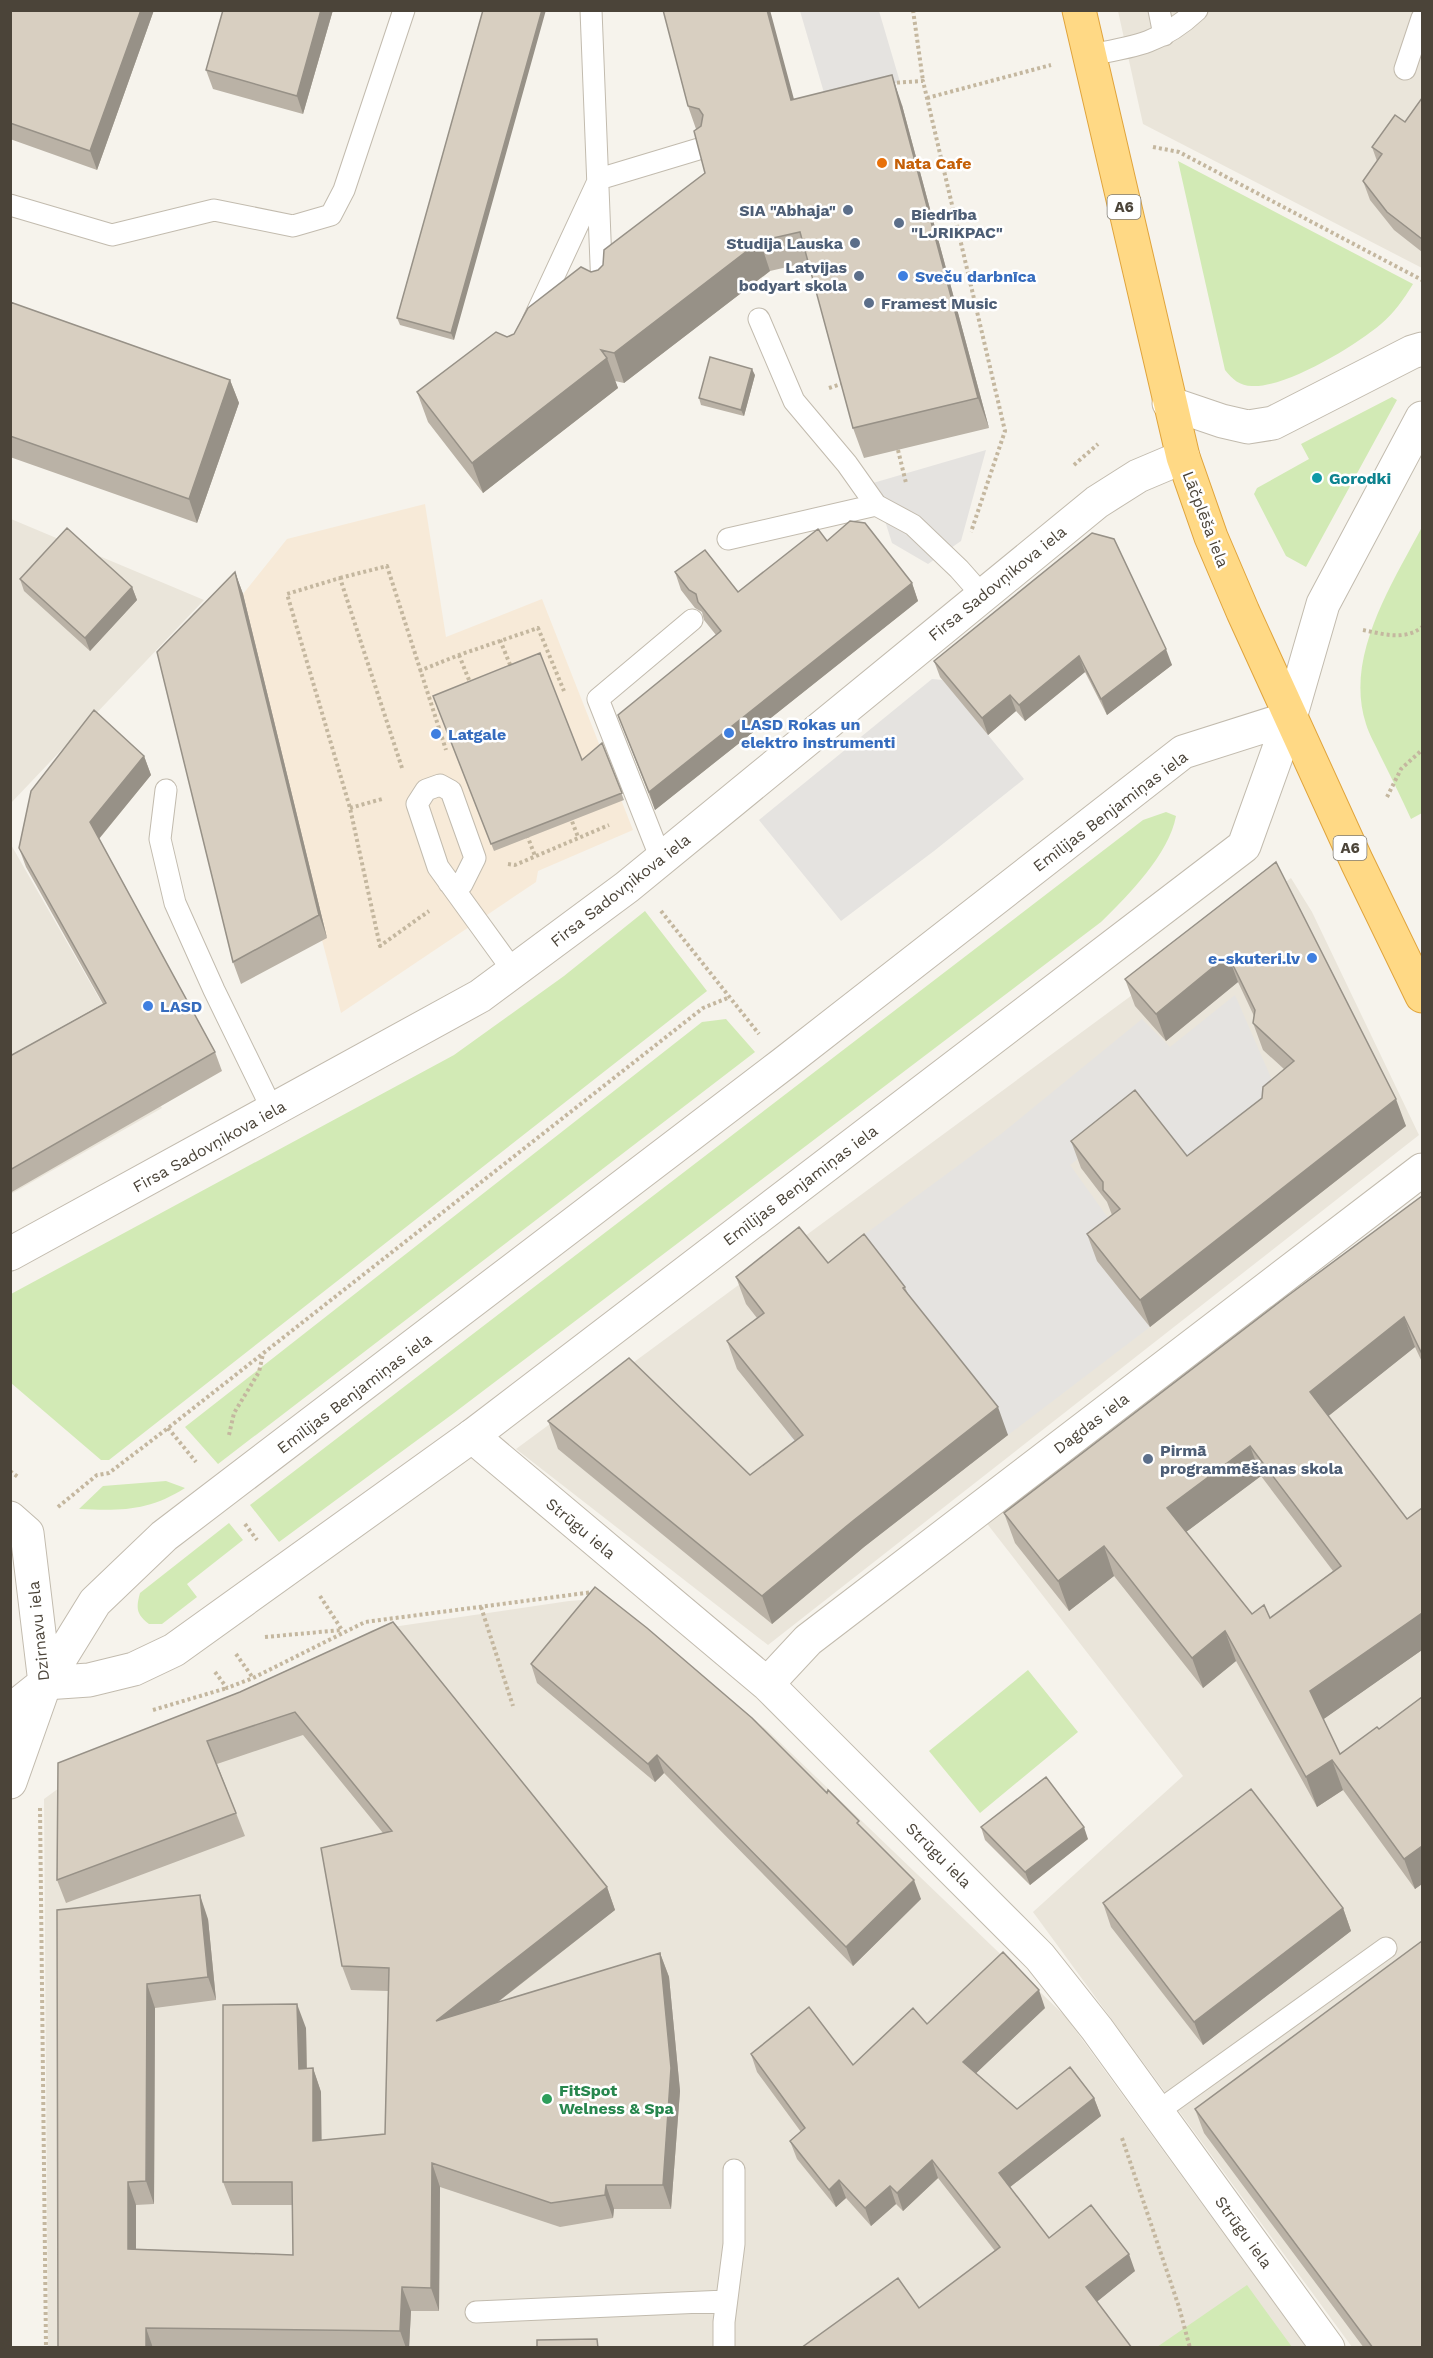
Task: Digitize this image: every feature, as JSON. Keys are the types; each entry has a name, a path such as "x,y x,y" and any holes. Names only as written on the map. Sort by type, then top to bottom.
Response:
{"highway":[{"name":"Lāčplēša iela","path":"1079,10 1183,457 1211,537 1290,718 1422,996"}],"street":[{"path":"1169,403 1222,421 1248,427 1273,423 1422,349"},
{"path":"1290,718 1323,604 1422,418"},
{"name":"Firsa Sadovņikova iela","path":"10,1254 480,996 649,869 1096,501 1138,476 1183,457"},
{"name":"Emīlijas Benjamiņas iela","path":"45,1683 89,1680 134,1669 174,1650 472,1436 1244,846 1290,718"},
{"name":"Emīlijas Benjamiņas iela","path":"10,1711 45,1683 95,1602 164,1536 783,1064 1184,752 1290,718"},
{"name":"Dagdas iela","path":"768,1684 808,1640 1422,1170"},
{"name":"Strūgu iela","path":"472,1436 768,1684 1040,1957 1084,2012 1328,2348"},
{"name":"Dzirnavu iela","path":"10,1782 45,1683 19,1526"}],"lane":[{"path":"10,205 112,235 214,210 293,226 331,215 344,190 404,10"},
{"path":"591,10 602,289"},
{"path":"1159,10 1164,35"},
{"path":"1089,54 1138,46 1164,35 1197,10"},
{"path":"1405,69 1422,18"},
{"path":"522,344 599,179 702,148"},
{"path":"759,319 794,401 847,464 876,505 913,525 959,569 982,595"},
{"path":"728,539 876,505"},
{"path":"649,869 598,699 692,620"},
{"path":"453,887 462,884 475,858 451,791 440,785 413,798 438,867 514,972"},
{"path":"166,790 160,839 175,903 218,1000 273,1111"},
{"path":"1157,2112 1386,1948"},
{"path":"724,2348 726,2301 734,2244 734,2170"},
{"path":"476,2312 726,2301"}],"path":[{"path":"913,10 923,81 1005,431 959,569"},
{"path":"927,98 1089,54"},
{"path":"889,83 923,81"},
{"path":"1108,138 1179,152 1422,280"},
{"path":"831,388 844,383"},
{"path":"898,450 903,470"},
{"path":"451,791 455,777 387,566 287,594 350,808 380,946 453,887"},
{"path":"340,579 413,798 350,808"},
{"path":"1363,630 1390,636 1414,634 1422,627"},
{"path":"419,671 538,628 564,692"},
{"path":"500,640 513,673"},
{"path":"459,655 472,688"},
{"path":"1387,797 1401,769 1422,750"},
{"path":"570,815 578,837"},
{"path":"475,858 514,865 616,822"},
{"path":"527,834 536,856"},
{"path":"19,1526 96,1475 109,1473 703,1008 730,997 704,968 649,869"},
{"path":"226,1445 234,1413 259,1372 263,1352"},
{"path":"153,1710 253,1678 365,1622 599,1591"},
{"path":"319,1595 343,1632"},
{"path":"482,1606 513,1706"},
{"path":"264,1637 343,1632"},
{"path":"234,1651 253,1678"},
{"path":"213,1669 227,1688"},
{"path":"39,1798 46,2348"},
{"path":"1122,2138 1179,2307 1190,2348"}],"shaded area":[{"path":"800,11 879,11 900,82 827,103"},
{"path":"1118,11 1422,11 1422,268 1143,124"},
{"path":"986,450 961,541 928,564 892,543 873,483"},
{"name":"Latgale","path":"425,504 446,637 542,599 633,830 538,871 536,882 341,1013 322,940 243,594 287,539"},
{"path":"11,519 204,600 11,803"},
{"path":"932,679 943,680 1024,779 841,921 759,820"},
{"path":"10,843 162,1108 11,1194 10,1194"},
{"path":"1291,878 1312,912 1419,1135 768,1645 516,1449"},
{"path":"1235,995 1282,1103 1197,1174 1144,1109 1070,1165 1124,1240 1097,1261 1150,1327 1008,1435 946,1358 809,1466 779,1420 857,1240 1001,1134 1142,1019 1170,1047"},
{"path":"1422,1215 1422,2347 1352,2347 1033,1912 1183,1776 985,1521"},
{"path":"608,1598 767,1730 1065,2016 1306,2347 48,2347 44,1799 115,1747 246,1698 372,1630 569,1601"}],"green space":[{"path":"1178,161 1413,284 1386,320 1338,354 1283,380 1252,386 1240,383 1225,370"},
{"path":"1392,397 1397,400 1306,567 1286,556 1254,494 1257,488 1309,459 1301,444"},
{"path":"1422,527 1422,813 1411,819 1367,728 1361,699 1361,673 1374,622"},
{"path":"1166,812 1176,816 1165,845 1146,874 1101,922 454,1413 279,1542 250,1505 1143,820"},
{"path":"645,911 707,991 109,1460 101,1460 11,1383 11,1294 454,1055 564,976"},
{"path":"726,1019 755,1052 218,1464 185,1427 702,1022"},
{"path":"166,1481 185,1488 172,1496 134,1508 79,1509 103,1486"},
{"path":"229,1523 243,1540 187,1584 197,1597 162,1624 149,1624 138,1610 140,1593"},
{"path":"1028,1670 1078,1732 980,1813 929,1751"},
{"path":"1247,2285 1292,2347 1157,2347"}],"building":[{"path":"10,10 141,10 90,151 10,123"},
{"path":"223,10 321,10 297,96 206,70"},
{"path":"483,10 542,10 451,333 397,318"},
{"path":"663,10 767,10 791,100 892,75 978,398 853,428 800,232 760,241 614,353 601,350 607,358 472,463 417,392 496,332 507,337 514,334 528,308 581,267 591,272 598,270 603,265 604,250 705,173 694,131 701,126 703,115 699,109 688,106"},
{"path":"1422,98 1422,239 1387,212 1363,181 1382,154 1372,147 1395,115 1405,122"},
{"path":"10,302 230,380 189,499 10,436"},
{"path":"710,357 752,369 741,410 699,398"},
{"path":"850,521 865,523 912,583 649,792 618,715 721,631 698,602 696,594 689,590 675,572 705,550 738,592 818,529 827,541"},
{"path":"67,528 132,587 85,638 20,579"},
{"path":"1092,533 1114,539 1166,649 1101,699 1079,656 1019,705 1010,695 982,718 934,661"},
{"path":"235,572 319,915 233,962 157,652"},
{"path":"540,653 582,760 602,743 622,793 491,844 433,696"},
{"path":"94,710 144,756 90,822 215,1052 10,1170 10,1056 106,1003 19,848 31,791"},
{"path":"1276,862 1396,1099 1140,1300 1087,1234 1120,1209 1103,1190 1103,1182 1071,1141 1135,1090 1187,1156 1262,1098 1263,1087 1294,1061 1253,1023 1255,1010 1228,955 1156,1014 1125,979"},
{"path":"1422,1196 1422,1354 1404,1317 1310,1392 1407,1519 1422,1508 1422,1613 1310,1691 1340,1754 1422,1697 1422,1846 1404,1859 1332,1760 1306,1777 1225,1631 1192,1658 1104,1546 1058,1581 1004,1513","holes":["1250,1446 1341,1566 1270,1618 1264,1605 1252,1614 1167,1508"]},
{"path":"799,1227 828,1263 864,1234 905,1287 903,1288 998,1407 854,1520 762,1596 548,1421 629,1358 750,1475 803,1435 727,1341 764,1313 736,1277"},
{"path":"595,1587 647,1628 752,1718 827,1793 828,1790 859,1821 857,1823 914,1880 846,1947 657,1755 648,1764 531,1664"},
{"path":"393,1622 607,1887 436,2021 660,1953 671,2068 663,2185 606,2185 605,2195 551,2203 432,2163 431,2288 402,2287 400,2331 146,2328 146,2348 58,2348 57,1910 200,1895 208,1977 147,1984 146,2181 128,2182 128,2249 293,2255 292,2182 223,2182 223,2005 297,2004 299,2069 313,2068 313,2141 385,2134 389,1968 342,1966 321,1848 392,1831 295,1712 207,1741 236,1813 57,1880 58,1763 240,1692"},
{"path":"1046,1777 1084,1827 1025,1872 981,1827"},
{"path":"1251,1789 1343,1908 1194,2022 1103,1903"},
{"path":"1422,1941 1422,2348 1373,2348 1195,2109"},
{"path":"1003,1952 1039,1990 963,2062 1017,2109 1070,2067 1094,2098 999,2173 1049,2238 1091,2205 1129,2254 1086,2287 1132,2348 801,2348 898,2278 919,2308 1000,2247 932,2160 897,2193 890,2186 865,2208 839,2180 829,2190 790,2141 805,2128 751,2054 809,2007 853,2065 913,2008 927,2024"},
{"path":"597,2339 598,2348 537,2348 537,2340"}],"place":[{"name":"Nata Cafe","path":"882,163"},
{"name":"SIA \"Abhaja\"","path":"848,210"},
{"name":"Biedrība \"LJRIKPAC\"","path":"899,223"},
{"name":"Studija Lauska","path":"855,243"},
{"name":"Latvijas bodyart skola","path":"859,276"},
{"name":"Sveču darbnīca","path":"903,276"},
{"name":"Framest Music","path":"869,303"},
{"name":"Gorodki","path":"1317,478"},
{"name":"LASD Rokas un elektro instrumenti","path":"729,733"},
{"name":"Latgale","path":"436,734"},
{"name":"e-skuteri.lv","path":"1312,958"},
{"name":"LASD","path":"148,1006"},
{"name":"Pirmā programmēšanas skola","path":"1148,1459"},
{"name":"FitSpot Welness & Spa","path":"547,2099"}]}
